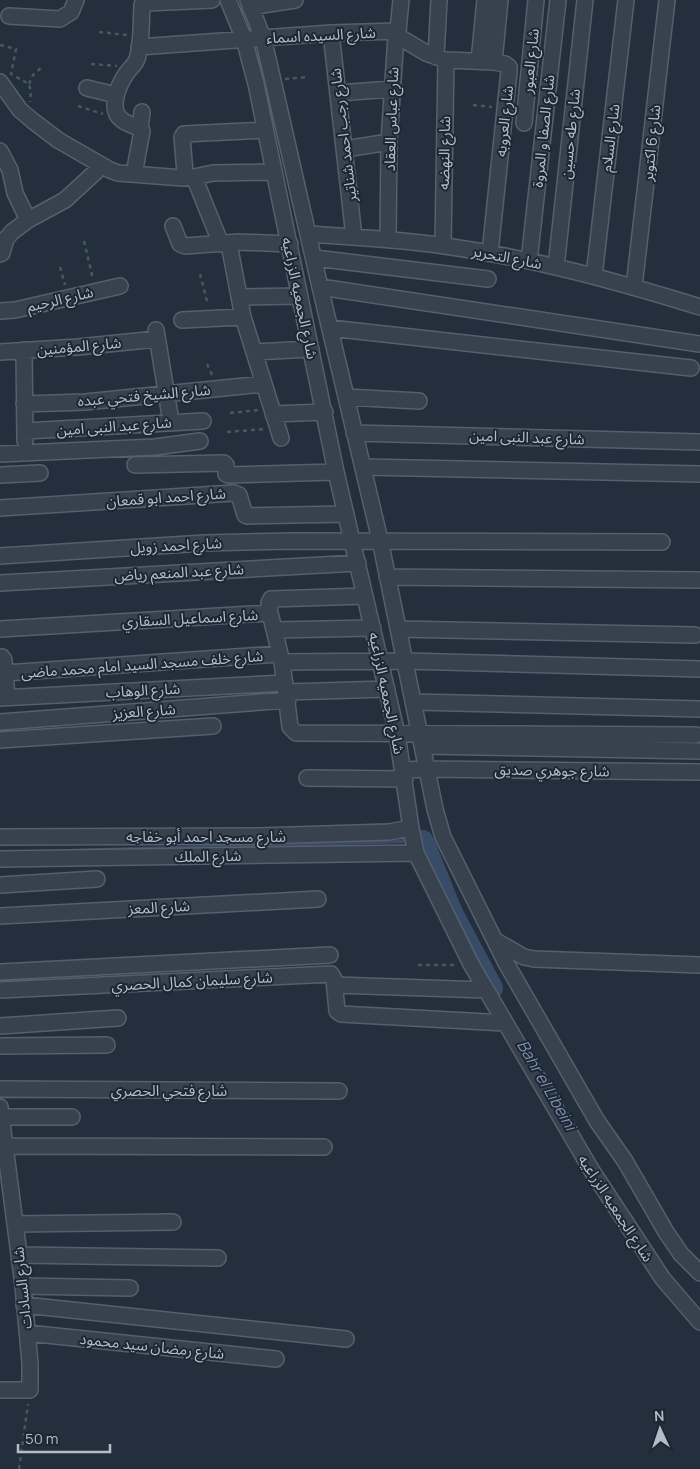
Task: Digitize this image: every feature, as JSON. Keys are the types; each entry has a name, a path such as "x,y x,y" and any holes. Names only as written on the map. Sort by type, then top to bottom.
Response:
{"street":[{"path":"9,16 60,19 71,12 76,0"},
{"path":"140,128 121,119 115,104 122,80 136,61 140,42 142,5 153,1 212,0"},
{"name":"شارع الجمعيه الزراعيه","path":"228,0 244,39 256,84 336,472 397,734 416,853 471,964 597,1180 663,1279 700,1322"},
{"path":"249,3 295,0"},
{"name":"شارع عباس العقاد","path":"388,239 389,142 401,0"},
{"name":"شارع النهضه","path":"439,0 443,245"},
{"path":"485,0 487,62"},
{"path":"487,62 500,0"},
{"name":"شارع العبور","path":"524,123 536,0"},
{"name":"شارع الصفا و المروة","path":"529,261 558,0"},
{"name":"شارع طه حسين","path":"556,267 585,0"},
{"name":"شارع السلام","path":"594,276 626,0"},
{"name":"شارع 6 اكتوبر","path":"634,287 667,0"},
{"name":"شارع الجمعيه الزراعيه","path":"249,3 263,38 274,80 320,287 380,540 435,809 443,836 496,942 597,1121 625,1161 666,1232 682,1254 700,1273"},
{"name":"شارع السيده اسماء","path":"140,42 244,39 331,33 397,33"},
{"name":"شارع رجب احمد شناتير","path":"331,33 354,237"},
{"path":"397,33 426,54 441,59 487,62"},
{"name":"شارع العروبه","path":"487,62 505,64 509,67 490,253"},
{"path":"0,82 26,115 58,140 102,166 118,173 188,177 214,173 274,172"},
{"path":"86,88 116,96"},
{"path":"338,93 392,89"},
{"path":"134,174 142,133 140,128 142,112"},
{"path":"265,130 184,134 182,138 185,173 225,244 243,317 276,422 325,412"},
{"path":"344,149 389,142"},
{"path":"0,151 10,170 15,193 28,220"},
{"path":"0,254 6,239 12,232 28,220 66,200 102,166"},
{"path":"173,226 182,246 239,242 290,244"},
{"name":"شارع التحرير","path":"308,234 388,239 443,245 490,253 594,276 700,307"},
{"path":"315,258 488,279"},
{"name":"شارع الرحيم","path":"0,311 15,310 120,286"},
{"path":"320,287 700,344"},
{"path":"239,297 300,296"},
{"path":"182,320 243,317"},
{"path":"330,328 691,368"},
{"name":"شارع المؤمنين","path":"0,352 78,347 156,334 166,393"},
{"path":"254,352 310,348"},
{"path":"24,350 26,453"},
{"name":"شارع الشيخ فتحي عبده","path":"24,404 85,402 264,384"},
{"path":"166,393 170,422"},
{"path":"346,397 419,401"},
{"name":"شارع عبد النبى امين","path":"25,431 202,420"},
{"name":"شارع عبد النبى امين","path":"354,433 700,442"},
{"path":"0,454 155,447 200,441"},
{"path":"135,465 224,463 228,476 336,472"},
{"path":"363,467 700,474"},
{"path":"0,475 40,473"},
{"name":"شارع احمد ابو قمعان","path":"0,508 234,492 239,495 245,515 247,516 346,514"},
{"name":"شارع احمد زويل","path":"0,556 204,543 292,540 352,542 380,540 662,542"},
{"name":"شارع عبد المنعم رياض","path":"0,583 358,563"},
{"path":"388,577 700,580"},
{"name":"شارع اسماعيل السقاري","path":"0,629 270,613 269,603 271,600 365,596"},
{"path":"270,613 281,658 290,727 296,733 397,734 422,740 700,752"},
{"path":"275,630 373,628"},
{"path":"398,629 695,635"},
{"path":"0,658 4,659 3,697"},
{"name":"شارع خلف مسجد السيد امام محمد ماضى","path":"4,673 281,658 700,669"},
{"name":"شارع العزيز","path":"0,722 286,691 387,689"},
{"name":"شارع الوهاب","path":"3,697 286,691"},
{"path":"414,702 700,709"},
{"path":"0,740 213,726"},
{"path":"422,740 696,735"},
{"name":"شارع جوهري صديق","path":"307,778 404,775 428,769 700,772"},
{"path":"409,813 435,809"},
{"name":"شارع مسجد احمد أبو خفاجه","path":"0,837 259,836 389,832 411,828"},
{"name":"شارع الملك","path":"0,859 416,853"},
{"path":"0,885 97,879"},
{"name":"شارع المعز","path":"0,916 318,899"},
{"path":"496,942 534,959 700,965"},
{"path":"0,972 330,955"},
{"name":"شارع سليمان كمال الحصري","path":"0,990 331,974 335,985"},
{"path":"486,990 335,985 338,1013 505,1023"},
{"path":"0,1026 118,1018"},
{"path":"0,1046 107,1045"},
{"name":"شارع فتحي الحصري","path":"0,1089 339,1090"},
{"path":"1,1112 72,1117"},
{"name":"شارع السادات","path":"1,1112 5,1192 15,1224 23,1286 30,1363 30,1390"},
{"path":"3,1145 324,1147"},
{"path":"15,1224 173,1222"},
{"path":"19,1255 218,1258"},
{"path":"23,1286 130,1288"},
{"path":"24,1305 346,1339"},
{"name":"شارع رمضان سيد محمود","path":"27,1333 276,1359"},
{"path":"0,1390 30,1390"}],"path":[{"path":"99,32 140,42"},
{"path":"0,46 16,48 11,74 28,84"},
{"path":"91,64 132,67"},
{"path":"26,115 31,100 28,84 33,75 42,67"},
{"path":"274,80 309,77"},
{"path":"474,105 506,108"},
{"path":"78,106 121,119"},
{"path":"84,241 96,291"},
{"path":"60,267 68,298"},
{"path":"200,274 212,319"},
{"path":"230,413 276,422"},
{"path":"227,432 276,422"},
{"path":"418,965 471,964"},
{"path":"19,1469 30,1390"}],"waterway":[{"path":"68,851 411,841"},
{"name":"Bahr el Libeini","path":"423,841 452,913 492,988"}]}
